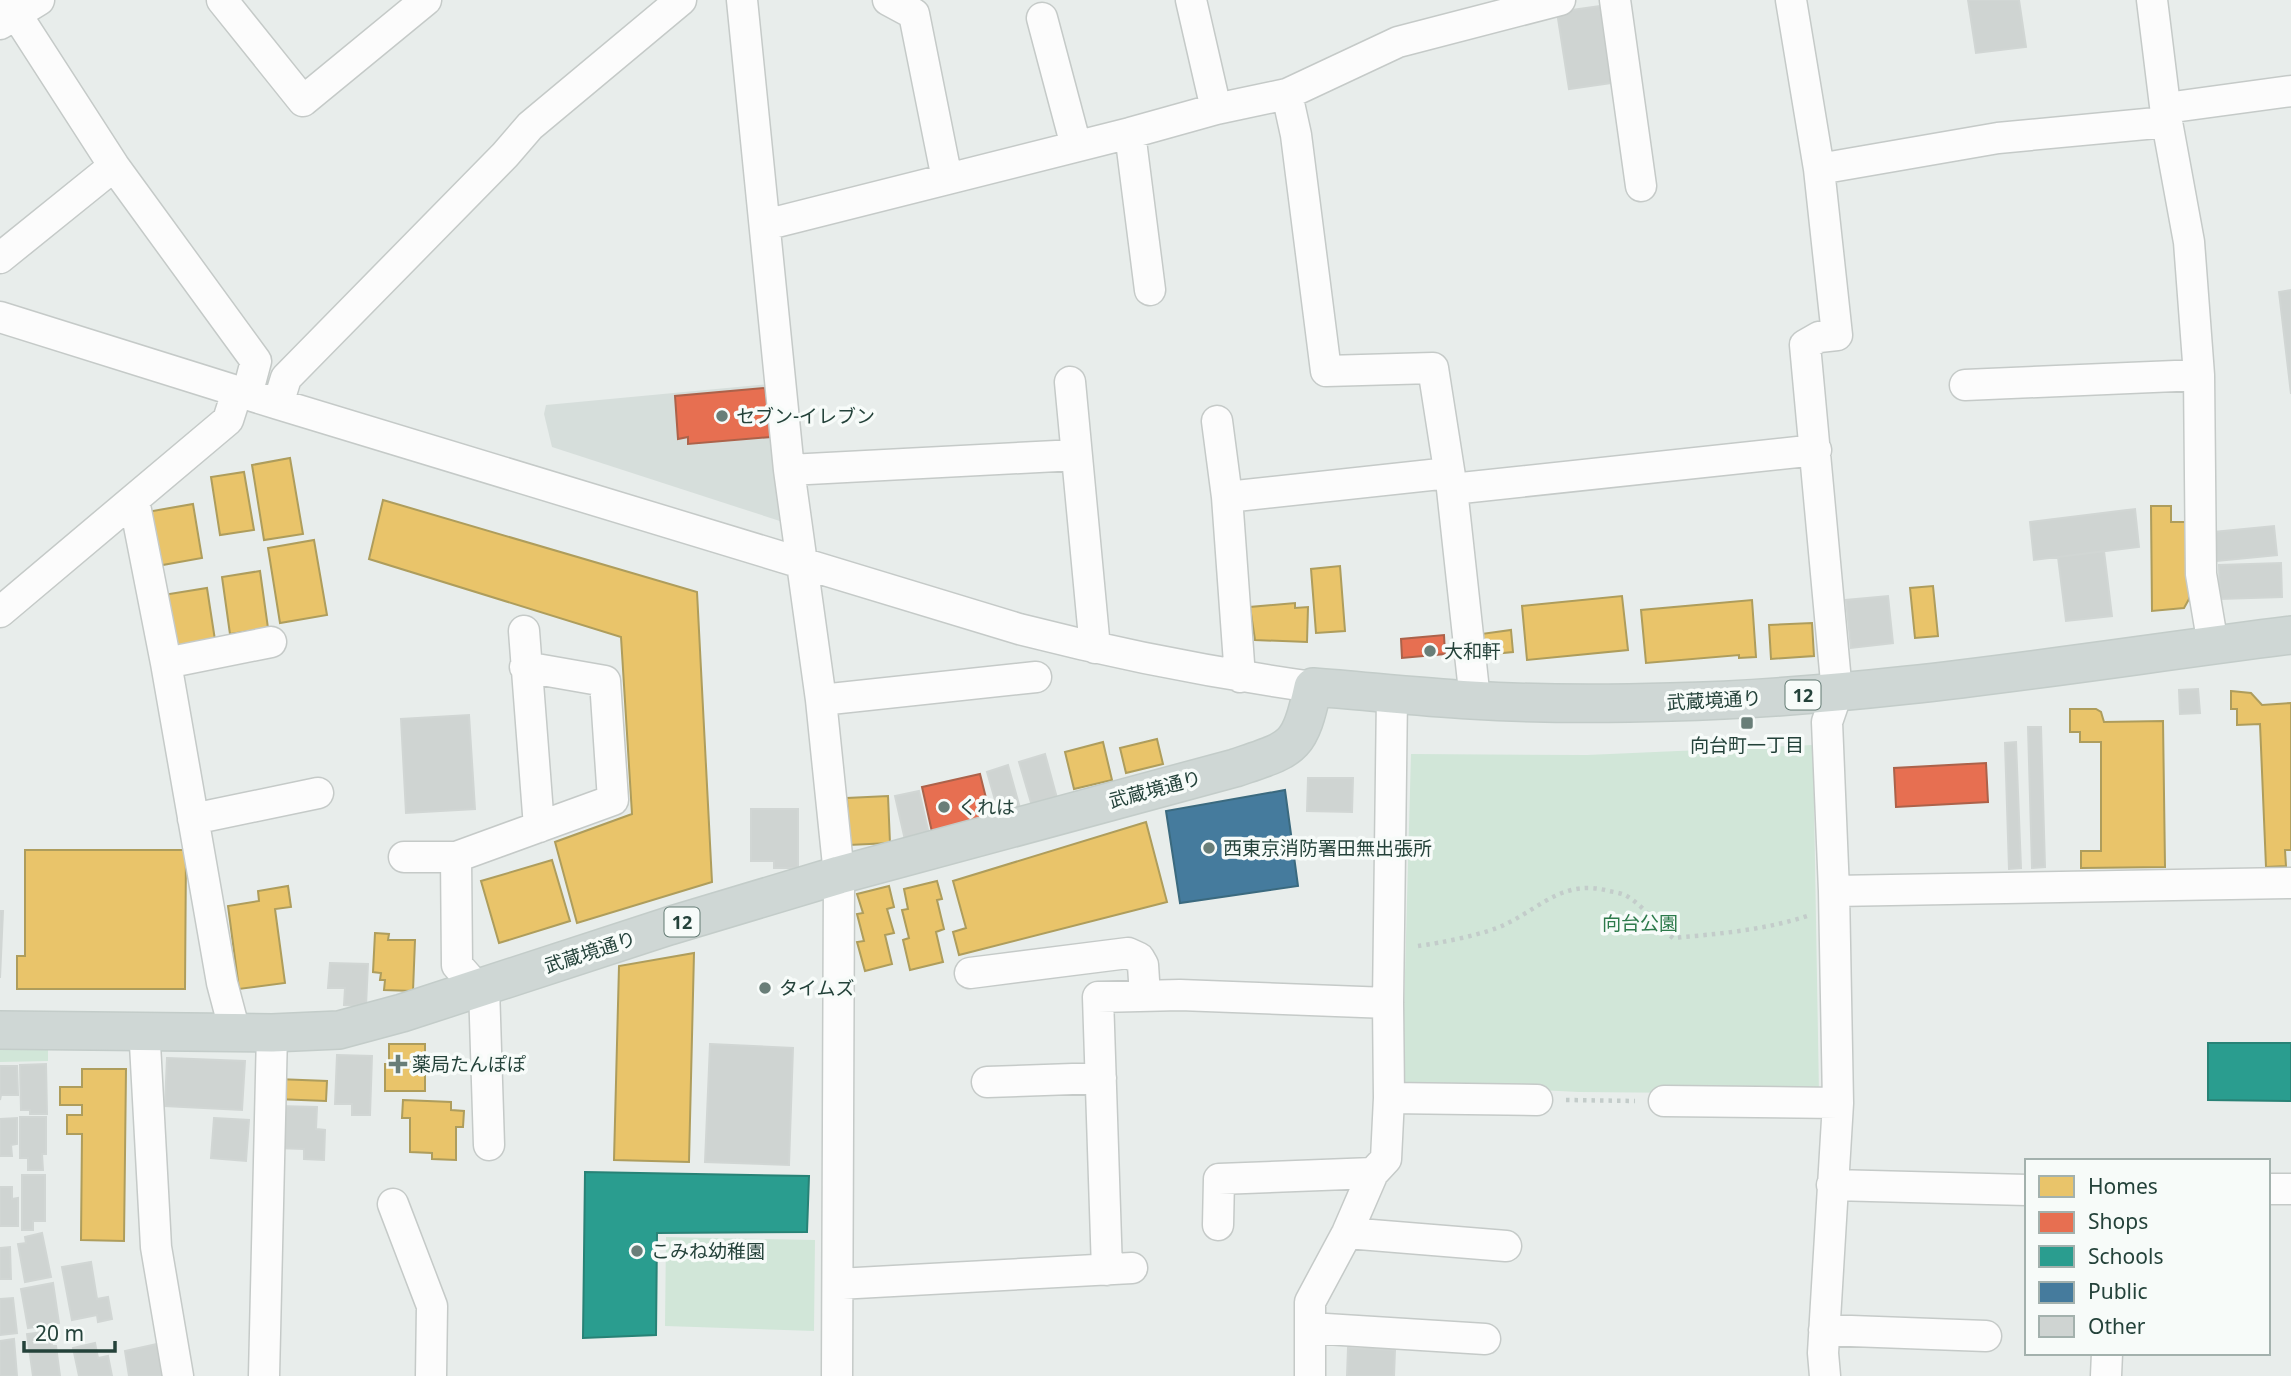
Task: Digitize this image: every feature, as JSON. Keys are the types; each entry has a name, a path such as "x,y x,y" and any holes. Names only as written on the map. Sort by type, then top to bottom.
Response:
{"main road":[{"name":"武蔵境通り","path":"0,1030 271,1033 339,1030 402,1013 656,930 839,875 1235,768 1280,753 1298,738 1305,723 1313,687 1475,700 1659,703 1837,693 2035,670 2291,635"}],"street":[{"path":"222,0 303,101 423,1"},
{"path":"282,391 530,126 681,0"},
{"path":"742,0 789,470 821,700 839,875 837,1376"},
{"path":"888,0 914,14 947,178"},
{"path":"1191,0 1216,109"},
{"path":"765,225 1216,109 1287,94 1398,42 1560,0"},
{"path":"1615,0 1642,186"},
{"path":"1791,0 1819,169 1837,335 1819,337 1805,345 1837,693 1827,722 1838,1103 1824,1330 1825,1376"},
{"path":"2152,0 2167,115 2189,242 2199,376 2201,574 2213,645"},
{"path":"0,612 228,421 256,361 114,166 15,9"},
{"path":"1042,18 1076,146"},
{"path":"1819,169 1998,138 2167,115 2291,91"},
{"path":"1287,94 1296,135 1326,371 1433,368 1450,481 1475,700"},
{"path":"1130,133 1150,290"},
{"path":"0,258 114,166"},
{"path":"0,317 242,393 282,391 802,564 1019,629 1095,648 1240,677 1313,687"},
{"path":"1965,386 2199,376"},
{"path":"1070,382 1095,648"},
{"path":"1217,421 1227,497 1240,677"},
{"path":"1227,497 1816,450"},
{"path":"789,470 1076,455"},
{"path":"134,500 166,663 222,983 235,1031"},
{"path":"524,631 539,827"},
{"path":"166,663 271,642"},
{"path":"404,857 456,857 613,800 604,681 525,667"},
{"path":"821,700 1037,677"},
{"path":"1310,1376 1310,1302 1347,1233 1373,1173 1386,1159 1389,1098 1392,695"},
{"path":"193,819 318,793"},
{"path":"456,857 457,965 481,988 489,1145"},
{"path":"1834,899 2291,883"},
{"path":"971,973 1128,953 1139,958 1143,965 1144,996"},
{"path":"838,1284 1120,1269 1101,1078 1098,997 1180,995 1388,1003"},
{"path":"146,1031 156,1247 178,1376"},
{"path":"264,1376 271,1033"},
{"path":"986,1082 1101,1078"},
{"path":"1389,1098 1538,1100"},
{"path":"1664,1101 1838,1103"},
{"path":"1218,1225 1219,1179 1373,1173"},
{"path":"1832,1185 2025,1190"},
{"path":"2270,1189 2291,1189"},
{"path":"393,1204 432,1306 430,1376"},
{"path":"1347,1233 1506,1246"},
{"path":"1310,1328 1485,1339"},
{"path":"1824,1330 1986,1336"},
{"path":"2106,1376 2108,1355"}],"path":[{"path":"1389,950 1431,944 1505,925 1551,897 1575,887 1600,888 1625,895 1673,938 1790,922 1834,899"},
{"path":"1538,1100 1664,1101"}],"shaded area":[{"path":"770,384 786,523 552,447 544,414 546,405"}],"green space":[{"name":"向台公園","path":"1813,745 1819,1094 1579,1092 1402,1083 1411,754 1587,755"},
{"path":"48,1047 48,1061 0,1062 0,1048"},
{"path":"666,1237 815,1240 814,1331 665,1326"}],"building: Homes":[{"path":"290,458 303,534 264,540 252,465"},
{"path":"244,472 254,530 220,535 211,477"},
{"path":"383,500 697,592 712,882 577,923 555,842 632,814 621,637 369,559"},
{"path":"193,504 202,558 157,566 147,512"},
{"path":"2151,506 2171,506 2171,522 2188,522 2189,599 2184,608 2152,611"},
{"path":"314,540 327,615 280,623 268,548"},
{"path":"1340,566 1345,631 1316,633 1311,569"},
{"path":"260,571 268,628 230,634 222,577"},
{"path":"1933,586 1938,636 1915,638 1910,588"},
{"path":"207,588 215,640 172,647 163,595"},
{"path":"1622,596 1628,650 1527,660 1522,606"},
{"path":"1752,600 1756,657 1739,658 1739,655 1646,663 1641,610"},
{"path":"1295,603 1295,608 1308,607 1307,642 1255,640 1250,607"},
{"path":"1812,623 1814,656 1771,659 1769,625"},
{"path":"1511,630 1513,652 1483,655 1481,634"},
{"path":"2231,691 2251,693 2262,705 2291,703 2291,850 2285,850 2286,866 2266,867 2260,724 2237,725 2237,709 2231,709"},
{"path":"2070,709 2096,709 2101,712 2104,722 2163,721 2165,867 2081,868 2081,851 2101,851 2101,742 2080,742 2080,732 2070,732"},
{"path":"1157,739 1163,764 1126,773 1120,748"},
{"path":"1103,742 1112,780 1074,789 1065,752"},
{"path":"888,796 890,843 849,845 847,798"},
{"path":"1146,822 1167,902 959,955 953,932 966,928 953,881"},
{"path":"25,850 186,850 185,989 17,989 17,956 25,956"},
{"path":"552,860 570,921 499,943 481,881"},
{"path":"937,881 942,899 937,900 944,929 936,932 943,962 910,970 903,940 909,938 902,910 908,909 904,889"},
{"path":"288,886 291,907 275,909 285,983 239,989 228,906 259,901 258,891"},
{"path":"889,886 894,907 887,909 894,933 885,935 892,964 865,971 857,942 864,941 857,914 863,913 857,894"},
{"path":"375,933 389,934 388,940 415,940 413,991 384,990 385,980 380,980 381,973 373,972"},
{"path":"694,953 689,1162 614,1160 619,966"},
{"path":"389,1044 425,1044 425,1091 385,1091 385,1064 389,1064"},
{"path":"82,1069 126,1069 124,1241 81,1240 82,1134 67,1134 67,1115 82,1115 82,1105 60,1105 60,1087 82,1087"},
{"path":"277,1079 327,1081 326,1101 276,1099"},
{"path":"403,1100 451,1102 451,1110 464,1111 463,1127 456,1127 456,1160 432,1159 432,1153 410,1152 410,1118 402,1118"}],"building: Shops":[{"name":"セブン-イレブン","path":"765,388 771,437 688,444 688,437 678,439 675,396"},
{"path":"1444,635 1445,654 1402,658 1401,639"},
{"path":"1986,763 1988,802 1896,807 1894,768"},
{"path":"980,774 991,818 932,832 922,787"}],"building: Schools":[{"path":"2208,1043 2291,1043 2291,1101 2208,1100"},
{"path":"585,1172 809,1176 807,1232 657,1233 656,1335 583,1338"}],"building: Public":[{"path":"1285,790 1298,886 1180,903 1166,811"}],"building: Other":[{"path":"1968,0 2019,0 2026,47 1976,53"},
{"path":"1601,6 1612,83 1569,89 1557,12"},
{"path":"2291,290 2291,394 2279,292"},
{"path":"2135,509 2139,547 2034,560 2030,522"},
{"path":"2274,526 2277,555 2217,561 2214,532"},
{"path":"2104,551 2112,616 2066,621 2058,557"},
{"path":"2281,563 2282,597 2220,599 2219,565"},
{"path":"1888,596 1893,643 1851,648 1846,600"},
{"path":"2198,689 2200,713 2180,714 2179,690"},
{"path":"469,715 475,809 406,813 401,719"},
{"path":"2028,727 2041,727 2045,867 2032,868"},
{"path":"2016,742 2021,868 2009,869 2005,743"},
{"path":"1045,754 1057,798 1032,806 1019,762"},
{"path":"1008,765 1020,808 999,814 987,772"},
{"path":"1308,778 1353,778 1352,812 1307,811"},
{"path":"919,791 929,834 905,840 895,796"},
{"path":"751,809 798,809 798,868 774,868 774,861 751,861"},
{"path":"0,911 3,911 0,978"},
{"path":"330,963 368,964 366,1006 344,1005 345,988 328,988"},
{"path":"710,1044 793,1048 789,1165 705,1162"},
{"path":"337,1055 372,1056 370,1115 352,1115 352,1104 335,1104"},
{"path":"167,1058 245,1061 242,1110 165,1106"},
{"path":"46,1064 47,1114 30,1114 30,1110 21,1110 20,1065"},
{"path":"0,1066 17,1066 18,1095 1,1095 0,1100"},
{"path":"278,1106 317,1107 316,1129 325,1130 324,1160 304,1159 304,1149 277,1148"},
{"path":"20,1117 46,1117 43,1170 28,1170 28,1158 20,1158"},
{"path":"17,1118 17,1144 11,1145 12,1156 0,1156 0,1119"},
{"path":"214,1118 249,1120 246,1161 211,1158"},
{"path":"22,1175 45,1175 45,1221 33,1221 33,1230 22,1230"},
{"path":"0,1187 12,1187 12,1199 18,1198 18,1226 0,1226"},
{"path":"42,1233 51,1277 25,1282 18,1244 26,1243 25,1237"},
{"path":"10,1247 11,1279 0,1279 0,1248"},
{"path":"91,1262 97,1299 108,1297 112,1319 98,1322 97,1315 72,1320 62,1267"},
{"path":"53,1283 59,1323 28,1328 21,1289"},
{"path":"13,1298 17,1333 0,1335 0,1299"},
{"path":"50,1331 52,1346 56,1346 60,1376 33,1376 27,1334"},
{"path":"14,1339 17,1376 0,1376 0,1341"},
{"path":"95,1343 98,1358 108,1356 112,1376 79,1376 73,1348"},
{"path":"157,1344 163,1376 129,1376 125,1351"},
{"path":"1348,1348 1395,1350 1394,1376 1347,1376"}],"place":[{"name":"セブン-イレブン","path":"722,416"},
{"name":"大和軒","path":"1430,651"},
{"name":"向台町一丁目","path":"1747,723"},
{"name":"くれは","path":"944,807"},
{"name":"西東京消防署田無出張所","path":"1209,848"},
{"name":"タイムズ","path":"765,988"},
{"name":"薬局たんぽぽ","path":"398,1064"},
{"name":"こみね幼稚園","path":"637,1251"}]}
